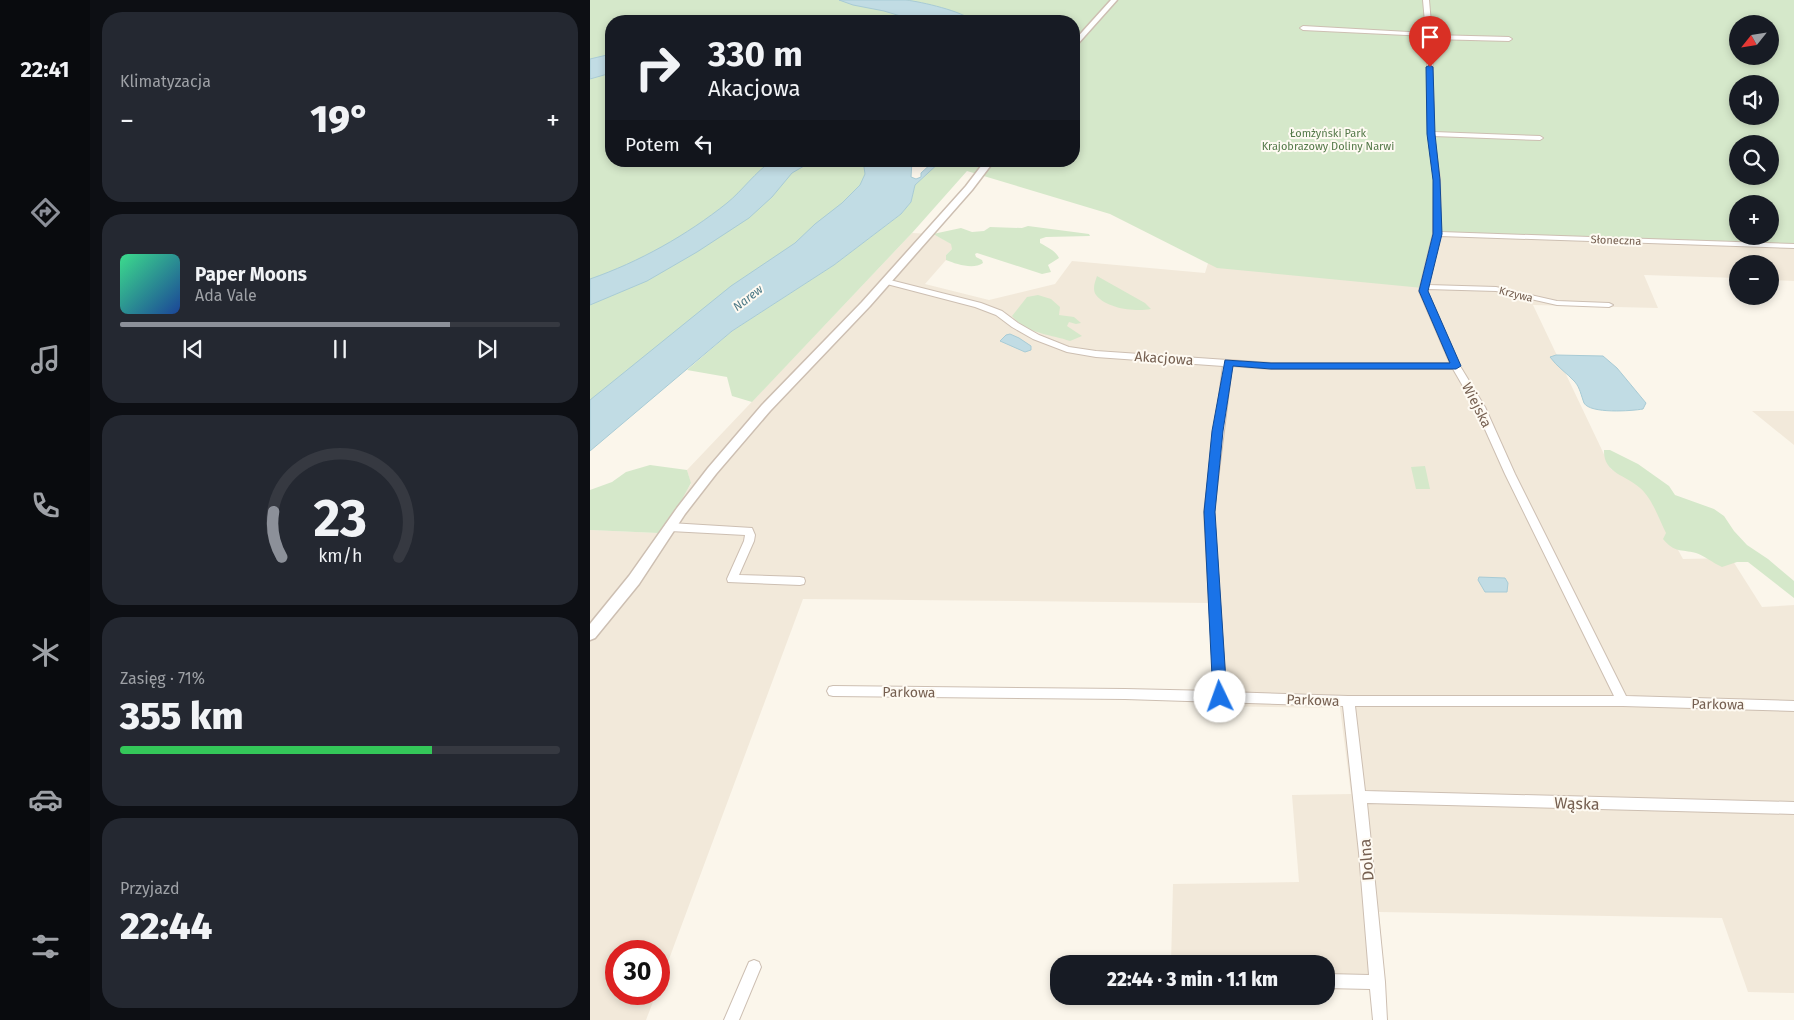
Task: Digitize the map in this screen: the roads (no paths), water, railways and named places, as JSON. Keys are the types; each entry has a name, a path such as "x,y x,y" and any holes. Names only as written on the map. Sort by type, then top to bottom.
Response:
{"street":[{"path":"1080,38 1114,0"},
{"path":"1423,287 1437,234 1436,180 1431,134 1429,36 1426,0"},
{"path":"1303,28 1509,39"},
{"path":"1431,134 1540,138"},
{"path":"590,634 634,580 670,527 712,471 766,408 886,281 985,167"},
{"name":"Słoneczna","path":"1437,234 1794,246"},
{"name":"Akacjowa","path":"886,281 990,309 1031,334 1067,349 1096,354 1271,366 1456,366"},
{"name":"Krzywa","path":"1423,287 1496,289 1547,302 1609,305"},
{"name":"Wiejska","path":"1423,287 1426,300 1456,366 1480,407 1514,482 1623,701"},
{"path":"1220,697 1209,512 1228,362"},
{"path":"670,527 748,531 750,535 749,541 732,579 800,581"},
{"name":"Parkowa","path":"833,691 1220,697 1348,701 1623,701 1794,706"},
{"name":"Dolna","path":"1348,701 1360,797 1380,1020"},
{"name":"Wąska","path":"1360,797 1794,808"},
{"path":"731,1020 754,967"},
{"path":"1335,981 1378,982"}],"water":[{"path":"839,0 906,0 951,10 963,15 897,15"},
{"path":"605,55 605,75 590,79 590,59"},
{"path":"764,167 802,167 792,173 772,197 749,218 697,252 647,281 590,305 590,279 644,256 679,237 727,203"},
{"name":"Narew","path":"864,167 912,167 911,177 916,179 921,177 921,173 928,167 934,167 915,185 911,202 901,214 834,265 732,331 590,451 590,400 731,286 795,243 815,224 842,203 860,185 865,174"},
{"path":"1010,334 1031,346 1031,350 1025,352 1000,341"},
{"path":"1556,355 1603,356 1617,368 1646,403 1643,409 1612,411 1594,409 1588,406 1584,403 1575,382 1550,357"},
{"path":"1479,577 1505,578 1508,583 1507,592 1485,592 1478,580"}],"park label":[{"name":"Łomżyński Park Krajobrazowy Doliny Narwi","path":"1328,139"}]}
